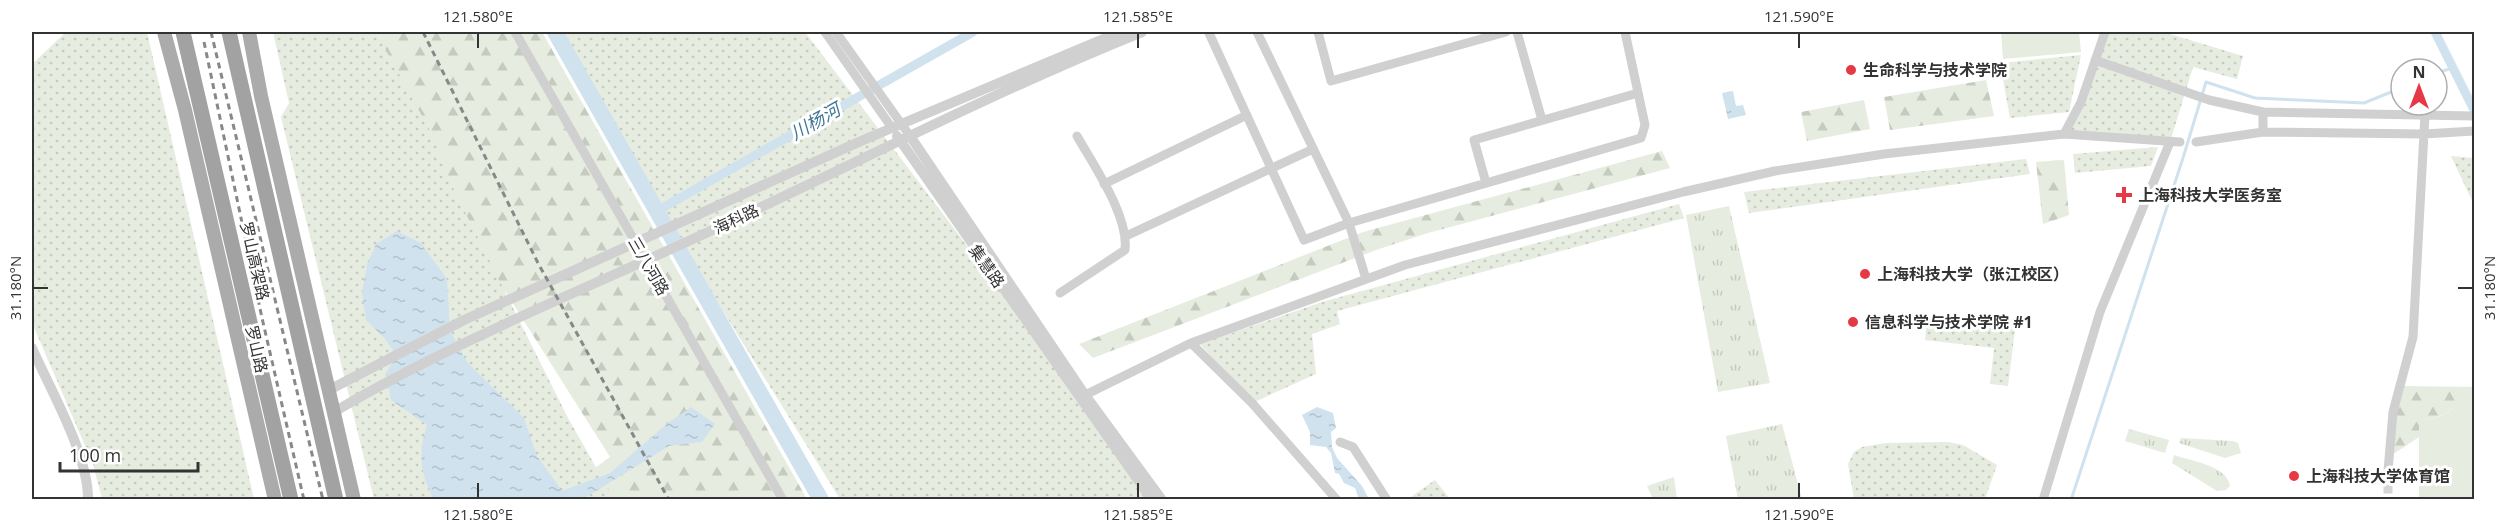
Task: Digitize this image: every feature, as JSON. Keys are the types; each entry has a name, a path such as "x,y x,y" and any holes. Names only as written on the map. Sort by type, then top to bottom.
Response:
{"highway":[{"name":"罗山高架路","path":"183,32 291,500"},
{"name":"罗山高架路","path":"230,32 336,500"}],"main road":[{"name":"罗山路","path":"164,32 185,110 275,500"},
{"path":"249,32 261,96 354,500"}],"street":[{"name":"三八河路","path":"515,32 639,243 721,394 783,500"},
{"name":"集慧路","path":"825,32 862,77"},
{"name":"集慧路","path":"836,32 879,102 1085,395 1162,500"},
{"name":"海科路","path":"329,390 464,320 896,126 1120,32"},
{"name":"海科路","path":"334,412 374,388 538,308 703,234 1027,81 1142,32"},
{"path":"1257,32 1349,223 1366,279"},
{"path":"1318,32 1331,81 1506,32"},
{"path":"1462,32 1465,43"},
{"path":"1517,32 1542,120"},
{"path":"1209,33 1304,240 1349,223 1641,138 1646,130 1626,32"},
{"path":"2064,134 2081,102 2105,32"},
{"path":"2095,60 2209,100 2263,112 2389,114"},
{"path":"1486,183 1474,140 1638,93"},
{"path":"2263,112 2263,132"},
{"path":"1104,184 1247,115"},
{"path":"2449,116 2475,116"},
{"path":"2388,471 2393,412 2413,337 2425,117"},
{"path":"2196,142 2263,132 2424,134 2475,131"},
{"path":"1085,395 1191,343 1405,265 1683,192 1775,171 1884,154 2064,134 2175,142 2100,312 2043,500"},
{"path":"1060,293 1125,250 1126,236 1104,184 1077,136"},
{"name":"集慧路","path":"906,139 1152,500"},
{"path":"1126,236 1314,149"},
{"path":"1191,343 1252,403 1337,500"},
{"path":"32,348 76,446 86,477 88,500"},
{"path":"1340,442 1353,447 1387,500"}],"green space":[{"path":"66,32 147,32 254,499 102,499 93,464 32,323 32,64"},
{"path":"273,32 376,32 434,138 448,178 568,418 614,499 374,499 281,117 289,103"},
{"path":"312,32 542,32 807,499 553,499 610,457 505,291 454,313"},
{"path":"549,32 805,32 1050,355 1152,499 840,499"},
{"path":"2001,32 2079,32 2081,52 2003,59"},
{"path":"2105,32 2163,32 2243,56 2237,79 2193,67 2170,142 2064,134"},
{"path":"2081,55 2069,112 2010,118 2000,63"},
{"path":"1986,80 1994,116 1890,130 1884,97"},
{"path":"1864,100 1870,129 1807,141 1801,112"},
{"path":"2158,147 2151,166 2075,173 2073,154"},
{"path":"1662,151 1670,168 1428,233 1376,250 1093,358 1079,344 1363,232"},
{"path":"2451,156 2474,158 2474,205"},
{"path":"2026,159 2030,174 1749,213 1744,192"},
{"path":"2064,160 2069,215 2043,224 2036,162"},
{"path":"1679,204 1684,218 1337,311 1340,324 1312,334 1316,374 1252,403 1200,344 1322,302"},
{"path":"1729,206 1770,383 1718,392 1686,215"},
{"path":"1927,319 2015,329 2008,386 1990,384 1994,348 1925,340"},
{"path":"2401,386 2474,387 2474,398 2436,418 2419,420 2419,437 2389,457"},
{"path":"2474,398 2474,499 2419,499 2419,420 2437,418 2459,404"},
{"path":"1782,424 1802,499 1738,499 1726,436"},
{"path":"2129,429 2169,440 2165,453 2125,441"},
{"path":"2181,438 2233,441 2238,443 2241,453 2225,458 2179,443"},
{"path":"1948,442 1963,445 1997,465 1985,499 1854,499 1848,464 1854,452 1862,447 1886,443"},
{"path":"2174,455 2215,469 2222,473 2230,486 2226,490 2217,491 2172,463"},
{"path":"1674,477 1677,499 1653,499 1647,486"},
{"path":"1435,480 1450,499 1408,499"}],"water":[{"path":"1733,91 1736,106 1743,105 1746,115 1728,119 1722,93"},
{"path":"397,231 421,243 447,279 450,331 467,362 524,418 537,456 562,491 610,473 668,423 691,407 715,424 702,442 669,446 583,499 434,499 423,472 422,463 422,444 427,425 391,400 386,373 396,355 386,340 366,320 362,293 367,265 376,244"},
{"path":"1317,407 1333,413 1336,428 1331,432 1332,447 1337,458 1362,486 1369,499 1359,499 1355,488 1344,483 1339,474 1335,473 1331,453 1326,447 1310,445 1310,432 1302,415"}],"waterway":[{"path":"555,32 821,500"},
{"name":"川杨河","path":"657,211 973,32"},
{"path":"2435,32 2474,110"},
{"path":"2449,69 2455,67"},
{"path":"2071,500 2206,82 2255,98 2364,103 2389,93"}],"tunnel":[{"path":"2388,471 2388,500"}],"railway":[{"path":"211,32 323,500"},
{"path":"423,32 538,263 669,500"},
{"path":"204,42 262,318 304,500"}],"place":[{"name":"生命科学与技术学院","path":"1851,70"},
{"name":"上海科技大学医务室","path":"2124,195"},
{"name":"上海科技大学（张江校区）","path":"1865,274"},
{"name":"信息科学与技术学院 #1","path":"1853,322"},
{"name":"上海科技大学体育馆","path":"2294,476"}]}
